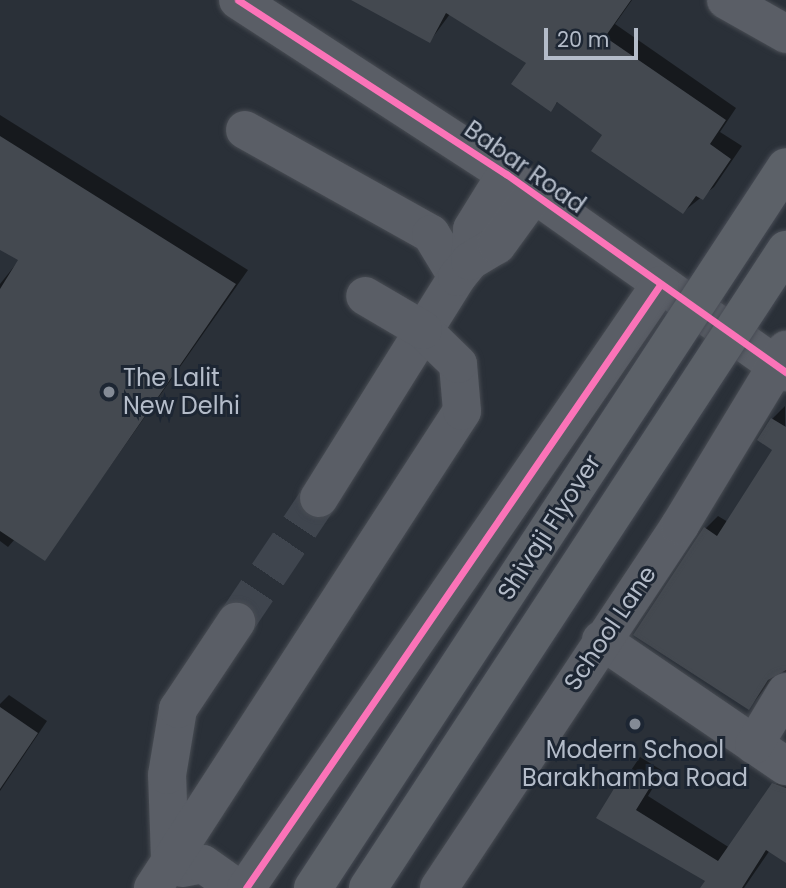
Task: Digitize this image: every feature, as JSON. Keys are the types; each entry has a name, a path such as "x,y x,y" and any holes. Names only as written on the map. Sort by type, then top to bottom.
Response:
{"main road":[{"name":"Shivaji Flyover","path":"313,888 786,167"},
{"name":"Shivaji Flyover","path":"368,888 786,250"}],"street":[{"name":"Babar Road","path":"238,0 520,184 660,285 783,363"},
{"path":"726,0 786,34"},
{"path":"245,130 431,234 464,269"},
{"path":"320,498 423,330 464,269 472,229 520,184"},
{"path":"246,888 660,285"},
{"path":"173,876 462,411 458,363 423,330 365,296"},
{"name":"School Lane","path":"439,888 601,640 680,525 783,363"},
{"path":"173,876 167,775 178,709 236,622"},
{"path":"601,640 786,766"},
{"path":"754,745 786,692"},
{"path":"173,876 203,864 237,888"}],"building":[{"path":"351,0 631,0 605,37 726,120 710,144 731,159 703,200 696,196 683,214 591,151 602,135 557,102 551,112 511,84 526,63 446,13 430,43"},
{"path":"0,136 236,284 45,561 0,531 0,289 18,260 0,250"},
{"path":"771,418 786,427 786,670 768,680 749,710 633,635 704,527 717,536 772,450 757,440"},
{"path":"0,707 38,733 0,789"},
{"path":"626,769 652,784 636,810 718,861 772,783 786,788 786,863 766,850 742,888 700,888 705,881 596,818"}],"tunnel":[{"path":"236,622 319,498"}],"cycle path":[{"path":"238,0 506,174 786,372"},
{"path":"246,888 660,285"}],"place":[{"name":"The Lalit New Delhi","path":"109,392"},
{"name":"Modern School Barakhamba Road","path":"635,724"}]}
